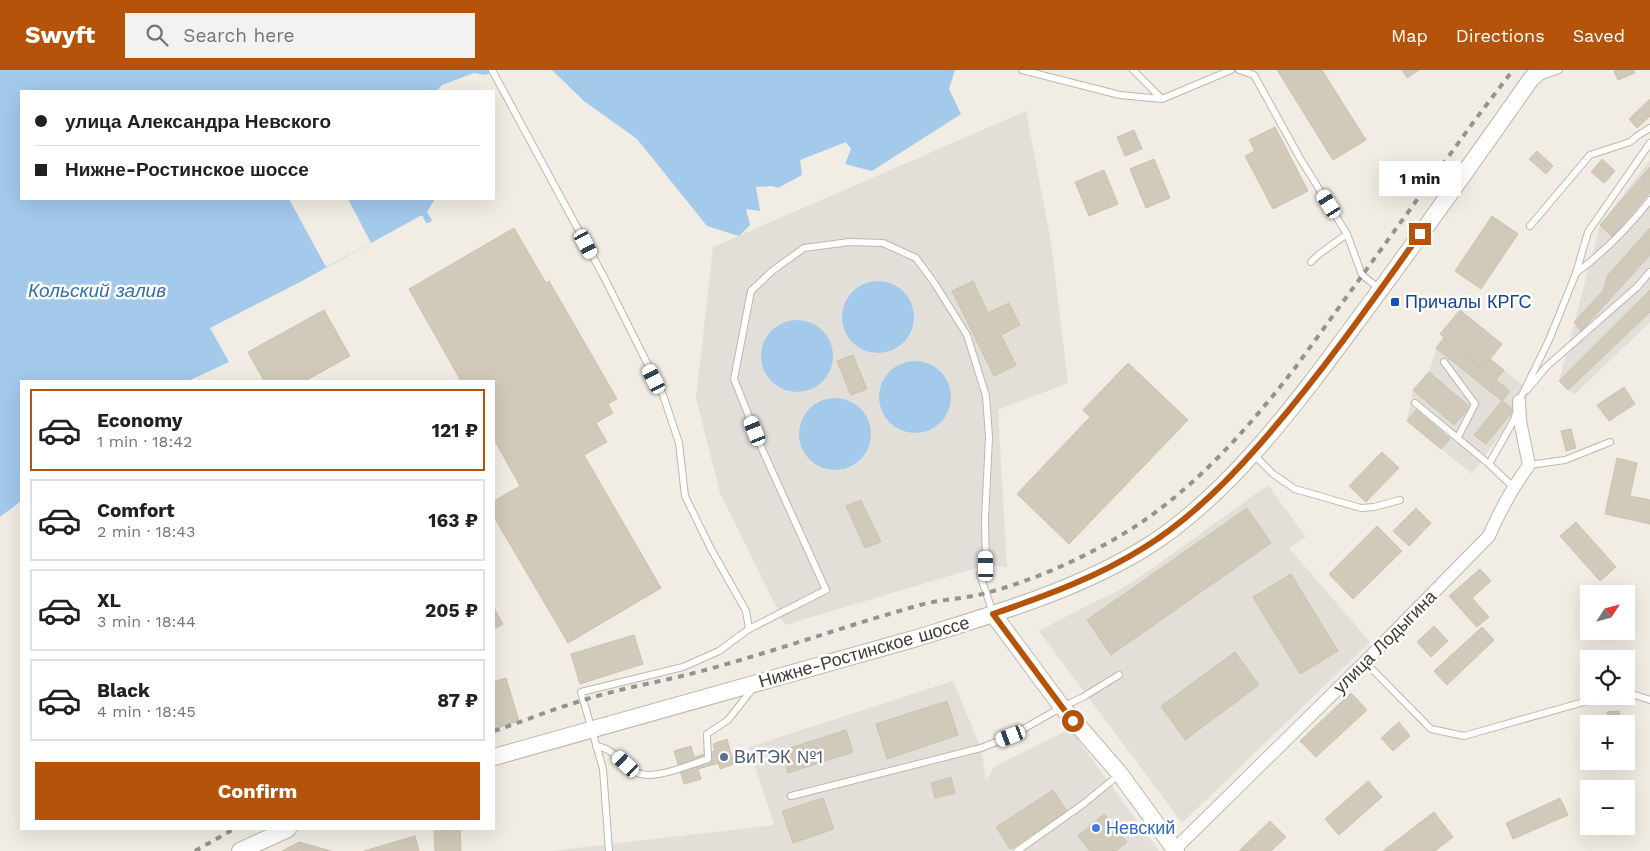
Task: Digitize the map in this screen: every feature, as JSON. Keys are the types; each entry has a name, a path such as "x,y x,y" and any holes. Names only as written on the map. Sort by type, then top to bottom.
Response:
{"street":[{"name":"Нижне-Ростинское шоссе","path":"495,757 917,638 993,614 1082,580 1144,548 1184,520 1211,495 1291,409 1381,289 1536,75"},
{"path":"1519,401 1520,421 1530,465"},
{"name":"улица Лодыгина","path":"1175,850 1490,536 1513,487 1530,465"},
{"path":"993,614 1062,707 1120,774 1175,850"},
{"path":"240,851 286,830"}],"lane":[{"path":"492,70 605,279 663,395 679,443 686,496 710,549 746,612 749,629"},
{"path":"1022,70 1120,95 1162,99 1231,70"},
{"path":"1133,70 1162,99"},
{"path":"1239,70 1254,75 1347,234 1362,275 1381,289"},
{"path":"1536,75 1559,70"},
{"path":"1530,226 1590,155 1630,142 1650,128"},
{"path":"1489,464 1514,420 1519,401 1550,340 1576,274 1588,232 1650,144"},
{"path":"1576,274 1600,255 1632,223 1650,200"},
{"path":"1311,262 1347,234"},
{"path":"609,851 603,769 581,692 683,667 719,651 749,629 826,590 762,449 734,379 750,291 772,271 804,248 849,242 884,243 916,258 935,284 966,335 986,396 989,437 985,520 986,566 988,572"},
{"path":"1519,401 1546,367 1637,287 1650,272"},
{"path":"1444,362 1475,404 1458,437"},
{"path":"1415,403 1458,437 1513,487"},
{"path":"1530,465 1565,460 1610,442"},
{"path":"1252,453 1273,474 1295,490 1362,508 1400,500"},
{"path":"980,574 993,614"},
{"path":"1365,662 1431,729 1464,736 1580,703"},
{"path":"791,796 981,748 1011,736 1083,697 1119,674"},
{"path":"596,746 604,747 616,754 635,773 659,775 708,759 707,734 728,720 756,684"},
{"path":"1635,695 1650,700"},
{"path":"1017,851 1082,805 1120,774"}],"shaded area":[{"path":"1026,111 1051,242 1068,383 998,410 1007,567 986,565 785,625 720,493 696,398 713,247"},
{"path":"1650,160 1650,322 1575,394 1559,381 1600,225"},
{"path":"1444,338 1482,368 1490,359 1531,392 1472,474 1407,421 1413,390 1429,372 1436,348"},
{"path":"1268,485 1306,537 1289,548 1370,642 1182,823 1039,631 1118,591"},
{"path":"953,681 981,748 986,780 995,766 1070,729 1159,851 551,851 774,825 749,747"}],"water":[{"name":"Кольский залив","path":"0,70 496,70 486,75 474,73 442,85 438,90 20,90 20,200 434,200 427,212 432,220 429,223 426,223 422,215 300,282 210,328 229,362 190,380 20,380 20,502 0,517"},
{"path":"552,70 955,70 949,89 961,114 872,171 845,164 851,149 846,142 800,160 802,175 778,188 772,186 756,187 760,211 746,209 750,225 739,236 707,226 637,139 584,101"},
{"path":"878,281 892,284 904,291 911,303 914,317 911,331 904,343 892,350 878,353 864,350 852,343 845,331 842,317 845,303 852,291 864,284"},
{"path":"797,320 811,323 823,330 830,342 833,356 830,370 823,382 811,389 797,392 783,389 771,382 764,370 761,356 764,342 771,330 783,323"},
{"path":"915,361 929,364 941,371 948,383 951,397 948,411 941,423 929,430 915,433 901,430 889,423 882,411 879,397 882,383 889,371 901,364"},
{"path":"835,398 849,401 861,408 868,420 871,434 868,448 861,460 849,467 835,470 821,467 809,460 802,448 799,434 802,420 809,408 821,401"}],"pier":[{"path":"290,200 349,200 371,243 326,267"}],"building":[{"path":"1277,70 1322,70 1366,140 1333,160"},
{"path":"1402,70 1419,70 1407,78"},
{"path":"1634,70 1635,73 1618,80 1614,71"},
{"path":"1650,99 1650,116 1637,128 1629,119"},
{"path":"1275,127 1308,191 1273,209 1245,156 1255,151 1249,140"},
{"path":"1134,130 1142,149 1125,156 1117,137"},
{"path":"1537,151 1553,166 1546,174 1529,159"},
{"path":"1154,159 1170,198 1146,208 1130,169"},
{"path":"1602,159 1615,171 1604,183 1591,172"},
{"path":"1650,167 1650,192 1612,237 1600,225"},
{"path":"1104,170 1118,204 1089,216 1075,182"},
{"path":"1492,216 1518,234 1481,289 1455,271"},
{"path":"514,228 546,283 549,281 617,399 608,404 613,413 596,423 607,442 584,455 661,588 568,643 495,519 495,500 520,486 495,441 495,380 460,380 409,289"},
{"path":"1650,228 1650,255 1581,331 1574,322 1603,291 1608,275"},
{"path":"973,281 988,313 1009,303 1020,325 1001,335 1016,365 994,376 952,291"},
{"path":"1650,290 1650,312 1568,390 1559,381"},
{"path":"324,310 350,356 307,380 263,380 248,352"},
{"path":"1460,310 1502,344 1482,369 1440,334"},
{"path":"1444,338 1482,369 1490,359 1504,370 1496,380 1510,391 1502,401 1436,348"},
{"path":"853,355 867,389 851,395 837,361"},
{"path":"1128,363 1188,420 1069,544 1017,494 1090,417 1083,410"},
{"path":"1429,372 1470,407 1454,425 1413,390"},
{"path":"1624,387 1635,404 1609,421 1597,405"},
{"path":"1502,401 1514,410 1486,444 1474,435"},
{"path":"1416,410 1450,439 1441,449 1407,421"},
{"path":"1571,429 1576,448 1566,451 1561,431"},
{"path":"1382,452 1399,468 1366,502 1349,486"},
{"path":"1617,458 1637,463 1630,496 1650,500 1650,524 1605,514"},
{"path":"861,500 881,542 865,548 846,506"},
{"path":"1247,508 1271,543 1111,655 1087,620"},
{"path":"1416,508 1431,523 1409,546 1393,531"},
{"path":"1576,522 1616,567 1600,581 1560,536"},
{"path":"1377,526 1402,551 1353,599 1329,574"},
{"path":"1480,569 1491,581 1472,598 1489,617 1477,627 1449,596"},
{"path":"1291,574 1338,651 1300,674 1253,597"},
{"path":"495,610 503,624 495,628"},
{"path":"1434,626 1448,641 1431,657 1417,642"},
{"path":"1482,627 1494,640 1447,685 1434,671"},
{"path":"634,635 643,664 580,684 571,654"},
{"path":"1235,652 1259,685 1185,740 1161,706"},
{"path":"506,678 519,721 495,729 495,682"},
{"path":"1351,693 1367,710 1316,757 1300,741"},
{"path":"947,701 958,735 887,759 876,724"},
{"path":"1619,711 1620,715 1607,715 1607,712"},
{"path":"1399,722 1410,736 1393,751 1381,738"},
{"path":"846,730 853,752 788,773 781,751"},
{"name":"ВиТЭК №1","path":"727,739 734,764 720,769 713,744"},
{"path":"691,746 694,757 715,751 719,763 698,769 701,779 684,784 674,751"},
{"path":"951,777 955,793 935,798 931,783"},
{"path":"1368,781 1382,797 1339,835 1325,819"},
{"path":"1053,790 1067,811 1010,849 996,827"},
{"path":"823,798 834,829 793,843 782,811"},
{"path":"1560,798 1568,815 1513,839 1506,823"},
{"path":"1434,812 1453,837 1435,851 1383,851"},
{"path":"1104,814 1127,842 1116,851 1090,851 1078,836"},
{"path":"1270,821 1286,837 1271,851 1239,851"},
{"path":"434,830 460,830 461,851 435,851"},
{"path":"415,836 419,851 364,851"},
{"path":"299,842 304,851 282,851"},
{"path":"299,842 331,851 304,851"}],"railway":[{"path":"495,731 598,696 684,676 920,605 978,595 1026,581 1084,555 1139,524 1162,508 1203,472 1242,432 1278,390 1513,70"},
{"path":"195,851 232,830"}],"place":[{"name":"Причалы КРГС","path":"1395,302"},
{"name":"ВиТЭК №1","path":"724,757"},
{"name":"Невский","path":"1096,828"}],"route":[{"path":"1073,721 993,614 1046,595 1098,573 1144,548 1184,520 1230,476 1291,409 1332,356 1420,234"}]}
